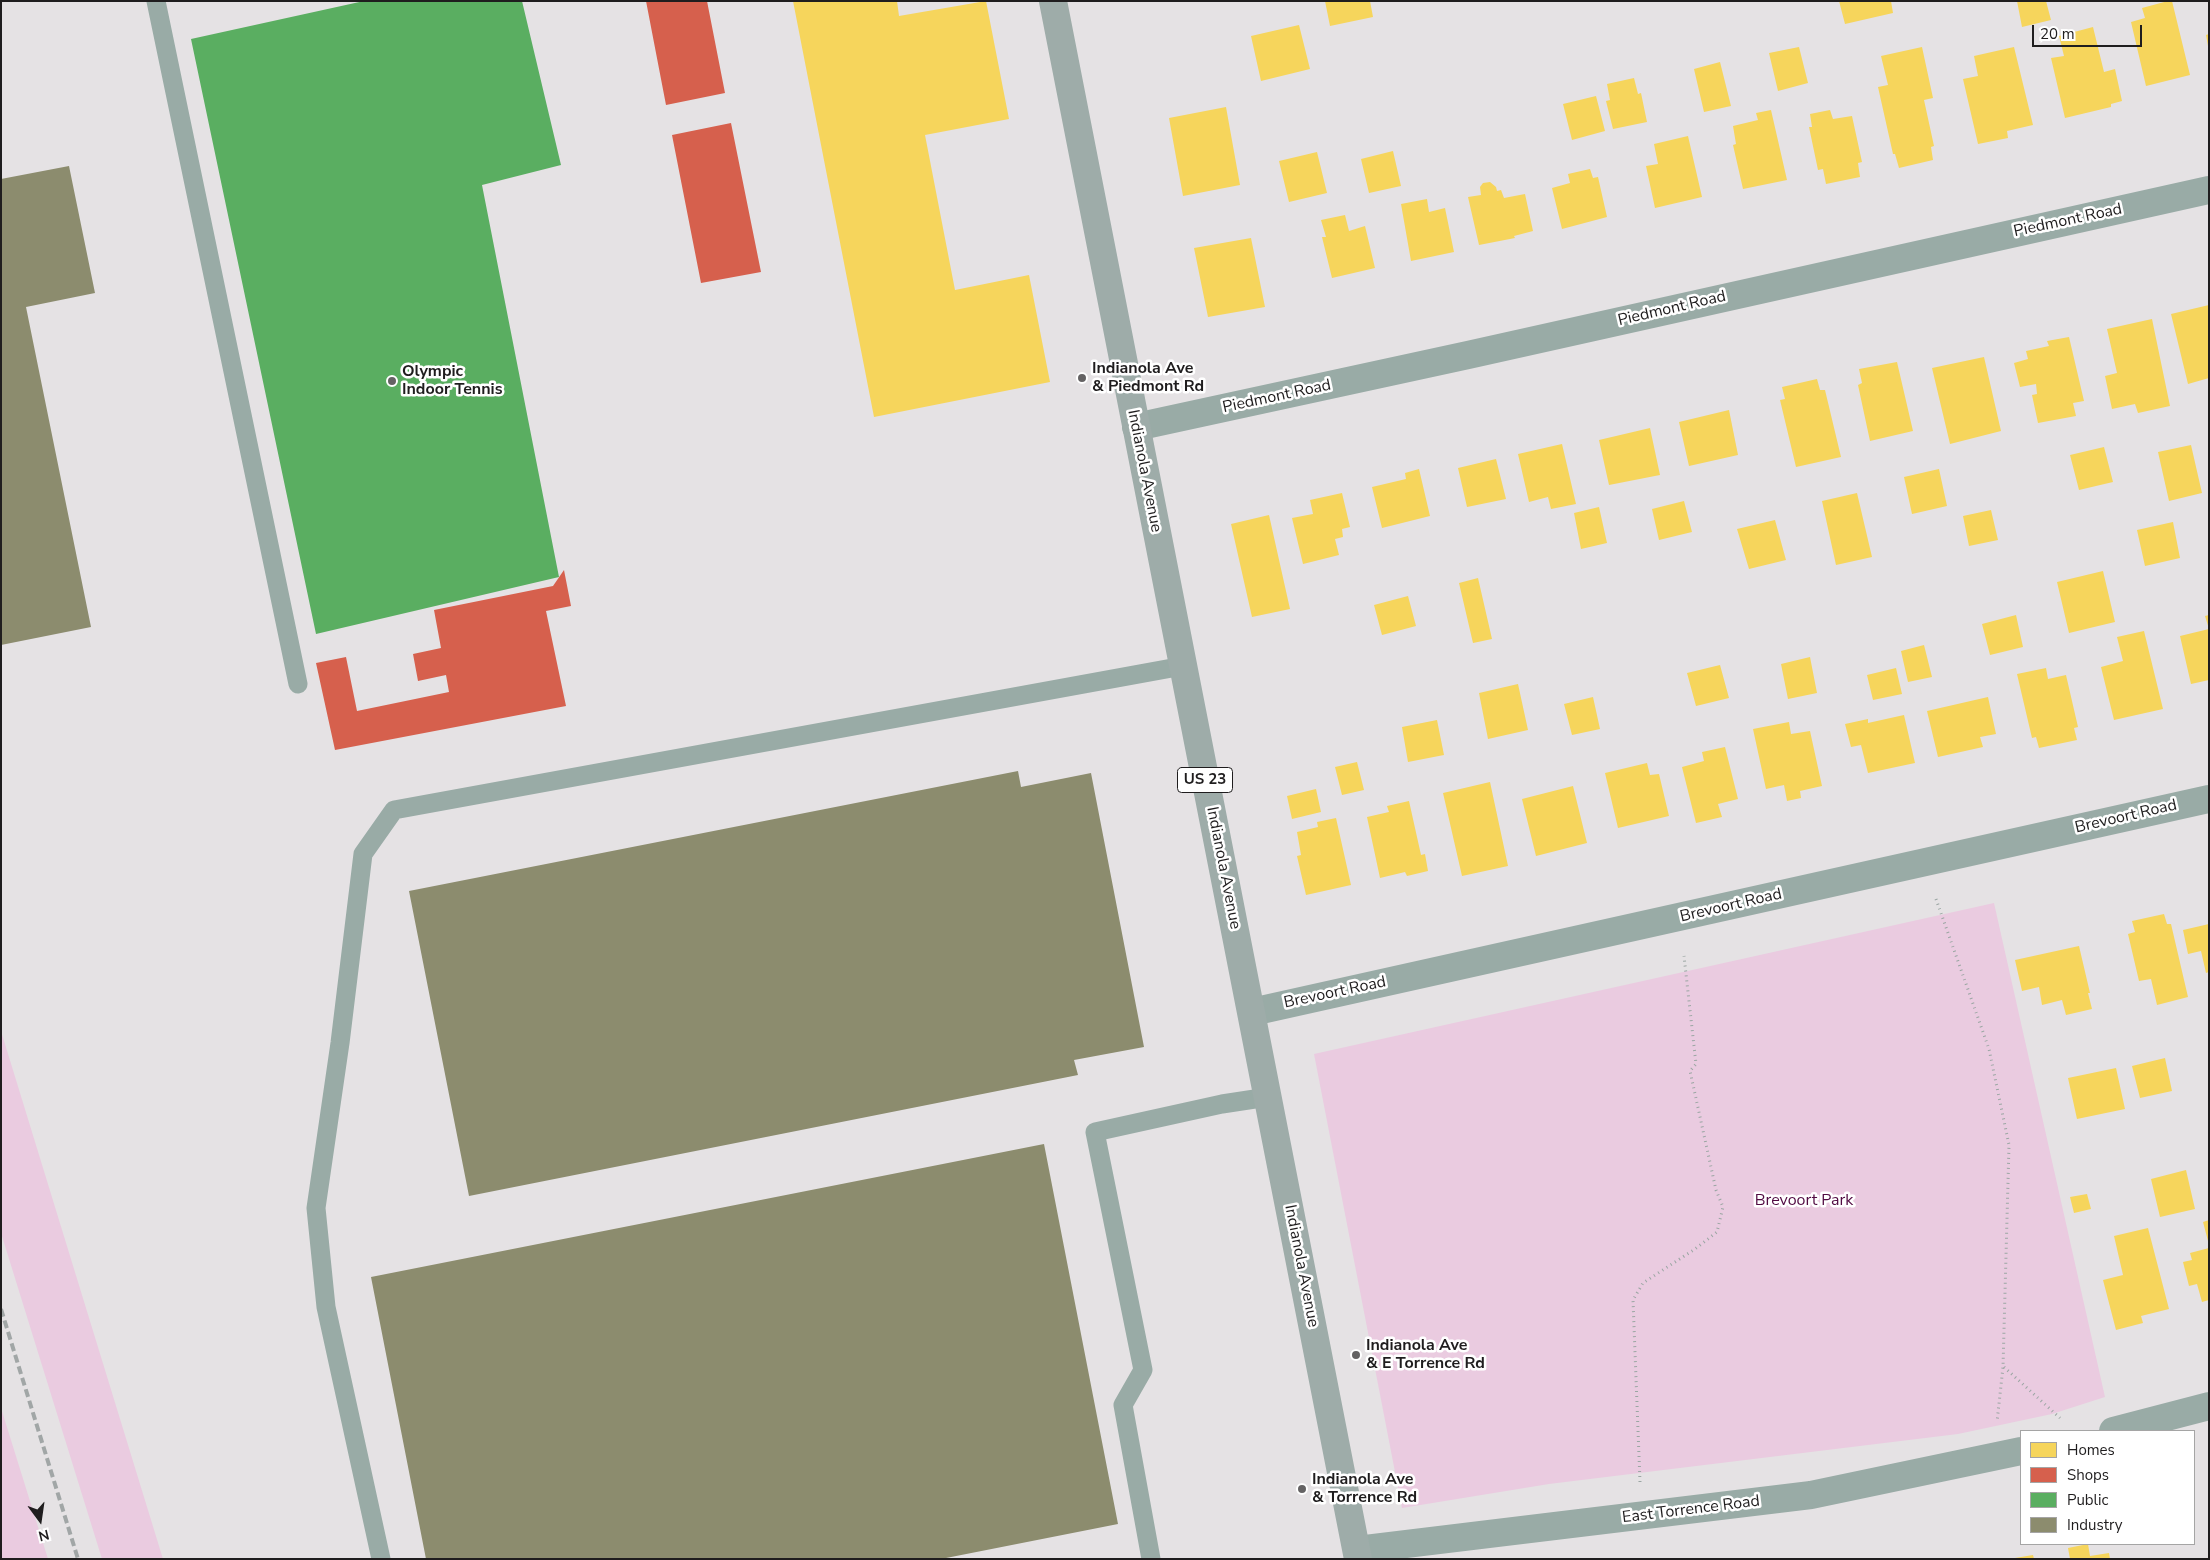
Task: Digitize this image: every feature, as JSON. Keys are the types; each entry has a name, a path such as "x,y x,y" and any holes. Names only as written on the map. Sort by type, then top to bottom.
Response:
{"main road":[{"name":"Indianola Avenue","path":"1053,1 1358,1555"}],"street":[{"name":"Piedmont Road","path":"1136,426 1468,355 2209,190"},
{"name":"Brevoort Road","path":"1252,1012 2209,799"},
{"path":"2117,1430 2209,1406"},
{"name":"East Torrence Road","path":"1358,1555 1811,1495 2020,1451"}],"lane":[{"path":"156,1 298,684"},
{"path":"381,1559 326,1308 316,1208 340,1043 363,854 394,810 1183,666"},
{"path":"1151,1559 1123,1405 1143,1370 1095,1132 1222,1104 1268,1097"}],"path":[{"path":"1936,899 1989,1049 2009,1144 2003,1367 1997,1426"},
{"path":"1640,1482 1633,1300 1643,1283 1717,1232 1723,1208 1716,1190 1690,1071 1696,1064 1684,956"},
{"path":"2003,1367 2060,1418"}],"green space":[{"name":"Brevoort Park","path":"1994,903 2105,1397 2052,1414 1958,1434 1549,1484 1402,1508 1314,1054"},
{"path":"1,1031 163,1559 102,1559 1,1233"},
{"path":"1,1408 48,1559 1,1559"}],"building: Homes":[{"path":"793,1 897,1 899,16 986,1 1009,119 925,135 955,290 1029,275 1050,382 874,417"},
{"path":"1325,1 1370,1 1373,17 1330,26"},
{"path":"1839,1 1891,1 1893,13 1845,24"},
{"path":"2017,1 2046,1 2051,20 2022,27"},
{"path":"2172,1 2190,75 2146,86 2131,22 2145,18 2142,8"},
{"path":"1299,25 1310,69 1261,81 1251,36"},
{"path":"2093,27 2104,72 2115,69 2122,101 2111,104 2111,107 2065,118 2051,58 2064,56 2059,36"},
{"path":"2209,34 2209,46 2208,46 2206,35"},
{"path":"1799,47 1808,83 1778,91 1769,53"},
{"path":"1922,47 1933,98 1924,100 1934,146 1931,147 1933,160 1899,168 1895,154 1893,154 1878,87 1888,85 1881,56"},
{"path":"2014,47 2033,125 2007,131 2008,138 1978,144 1963,79 1978,76 1974,56"},
{"path":"1720,62 1731,106 1704,112 1694,69"},
{"path":"1634,78 1638,94 1641,93 1647,122 1613,129 1606,101 1610,100 1607,84"},
{"path":"1596,96 1605,131 1572,140 1563,104"},
{"path":"1226,107 1240,185 1183,196 1169,118"},
{"path":"1771,110 1787,180 1743,189 1733,145 1736,144 1733,126 1758,120 1756,113"},
{"path":"1830,110 1833,119 1852,116 1862,162 1858,163 1860,177 1826,184 1823,169 1818,170 1809,127 1812,127 1810,114"},
{"path":"1688,136 1702,197 1655,208 1646,166 1658,164 1654,144"},
{"path":"1393,151 1401,186 1369,193 1361,159"},
{"path":"1317,152 1327,193 1289,202 1279,161"},
{"path":"1590,169 1593,178 1598,177 1607,217 1562,229 1552,188 1570,183 1568,174"},
{"path":"1490,182 1496,187 1497,191 1501,190 1504,198 1525,194 1533,231 1514,236 1515,238 1479,245 1468,197 1481,195 1480,187 1483,183"},
{"path":"1427,199 1429,212 1445,208 1454,252 1411,261 1401,204"},
{"path":"1345,215 1349,231 1365,226 1375,268 1332,278 1322,237 1326,237 1321,220"},
{"path":"1251,238 1265,307 1208,317 1194,248"},
{"path":"2209,305 2209,378 2188,384 2171,314"},
{"path":"2152,319 2170,406 2138,413 2135,404 2112,409 2105,376 2117,373 2107,329"},
{"path":"2069,337 2084,401 2073,403 2076,416 2038,423 2032,395 2037,394 2036,384 2020,387 2014,363 2028,359 2026,351 2049,346 2047,341"},
{"path":"1984,357 2001,431 1950,444 1932,368"},
{"path":"1897,362 1913,431 1870,441 1858,385 1862,383 1859,369"},
{"path":"1817,379 1820,390 1825,390 1841,457 1796,467 1780,400 1785,399 1782,387"},
{"path":"1729,410 1738,455 1689,466 1679,422"},
{"path":"1650,428 1660,475 1609,485 1599,440"},
{"path":"1562,444 1576,504 1551,509 1548,497 1529,502 1518,454"},
{"path":"2191,445 2202,493 2169,501 2158,452"},
{"path":"2104,447 2113,482 2079,490 2070,455"},
{"path":"1496,459 1506,499 1467,507 1458,468"},
{"path":"1419,469 1430,516 1382,528 1372,487 1406,479 1405,473"},
{"path":"1939,469 1947,506 1912,514 1904,477"},
{"path":"1342,493 1350,527 1342,529 1343,537 1335,539 1339,555 1303,564 1292,518 1313,514 1310,500"},
{"path":"1857,493 1872,557 1836,565 1822,501"},
{"path":"1684,501 1692,532 1659,540 1652,509"},
{"path":"1599,507 1607,543 1581,549 1574,513"},
{"path":"1991,510 1998,540 1969,546 1963,516"},
{"path":"1269,515 1290,609 1252,617 1231,524"},
{"path":"1775,520 1786,560 1749,569 1737,529"},
{"path":"2173,522 2180,558 2145,566 2137,530"},
{"path":"2103,571 2115,622 2069,633 2057,582"},
{"path":"1478,578 1492,639 1473,643 1459,583"},
{"path":"1408,596 1416,626 1382,635 1374,605"},
{"path":"2016,615 2023,647 1990,655 1982,624"},
{"path":"2209,615 2209,629 2205,616"},
{"path":"2209,629 2209,680 2191,684 2180,636"},
{"path":"2144,631 2163,709 2114,720 2101,667 2123,661 2117,637"},
{"path":"1924,645 1932,677 1908,682 1901,651"},
{"path":"1810,657 1817,693 1788,699 1781,664"},
{"path":"1720,665 1729,698 1696,706 1687,673"},
{"path":"1896,668 1902,694 1873,700 1867,675"},
{"path":"2046,668 2048,679 2066,675 2078,727 2074,728 2077,740 2039,748 2036,737 2032,738 2017,674"},
{"path":"1518,684 1528,730 1488,739 1479,693"},
{"path":"1593,697 1600,729 1572,735 1564,704"},
{"path":"1988,697 1996,734 1980,737 1983,747 1938,757 1927,711"},
{"path":"1904,715 1915,763 1868,773 1861,745 1851,747 1845,724 1868,719 1868,723"},
{"path":"1437,720 1444,755 1408,762 1402,727"},
{"path":"1789,722 1791,734 1810,731 1822,786 1800,791 1801,798 1787,801 1784,785 1766,789 1753,729"},
{"path":"1725,747 1738,799 1718,804 1722,817 1696,823 1682,767 1704,761 1702,752"},
{"path":"1357,762 1364,790 1342,795 1335,767"},
{"path":"1647,763 1650,775 1659,774 1669,816 1618,828 1605,773"},
{"path":"1490,782 1508,866 1462,876 1443,793"},
{"path":"1573,786 1587,843 1536,856 1522,799"},
{"path":"1316,789 1321,812 1292,819 1287,796"},
{"path":"1409,801 1421,855 1425,854 1428,871 1407,876 1405,872 1380,878 1367,817 1389,812 1387,806"},
{"path":"1336,818 1351,885 1306,895 1297,856 1301,855 1297,832 1318,827 1317,822"},
{"path":"2164,914 2167,924 2171,924 2188,997 2157,1005 2151,979 2139,981 2128,934 2135,932 2132,921"},
{"path":"2209,924 2209,972 2206,973 2201,951 2188,954 2183,930"},
{"path":"2079,946 2092,1009 2066,1015 2062,1000 2042,1005 2039,987 2022,991 2015,960"},
{"path":"2165,1058 2172,1091 2140,1098 2132,1066"},
{"path":"2116,1068 2125,1109 2077,1119 2068,1078"},
{"path":"2186,1170 2195,1209 2160,1217 2151,1179"},
{"path":"2087,1194 2091,1209 2074,1213 2070,1197"},
{"path":"2209,1220 2209,1241 2208,1241 2203,1222"},
{"path":"2148,1228 2169,1309 2141,1316 2143,1323 2116,1330 2103,1280 2123,1275 2114,1236"},
{"path":"2209,1248 2209,1300 2202,1302 2197,1284 2189,1286 2183,1262 2192,1260 2190,1253"},
{"path":"2088,1545 2090,1556 2109,1553 2110,1559 2070,1559 2068,1548"},
{"path":"2033,1555 2034,1559 2015,1559 2015,1558"}],"building: Shops":[{"path":"646,1 707,1 725,93 666,105"},
{"path":"731,123 761,272 701,283 672,135"},
{"path":"564,570 571,606 546,611 566,706 335,750 316,663 346,657 357,711 449,692 446,675 418,681 413,654 441,648 434,610 553,586"}],"building: Public":[{"name":"Olympic Indoor Tennis","path":"364,1 522,1 561,165 482,185 559,577 316,634 191,39"}],"building: Industry":[{"path":"69,166 95,293 26,307 91,627 1,645 1,179"},
{"path":"1018,771 1021,787 1091,773 1144,1047 1074,1060 1078,1075 469,1196 409,891"},
{"path":"1044,1144 1118,1524 941,1559 426,1559 371,1277"}],"railway":[{"path":"1,1309 78,1559"}],"place":[{"name":"Indianola Ave & Piedmont Rd","path":"1082,378"},
{"name":"Olympic Indoor Tennis","path":"392,381"},
{"name":"Indianola Ave & E Torrence Rd","path":"1356,1355"},
{"name":"Indianola Ave & Torrence Rd","path":"1302,1489"}]}
